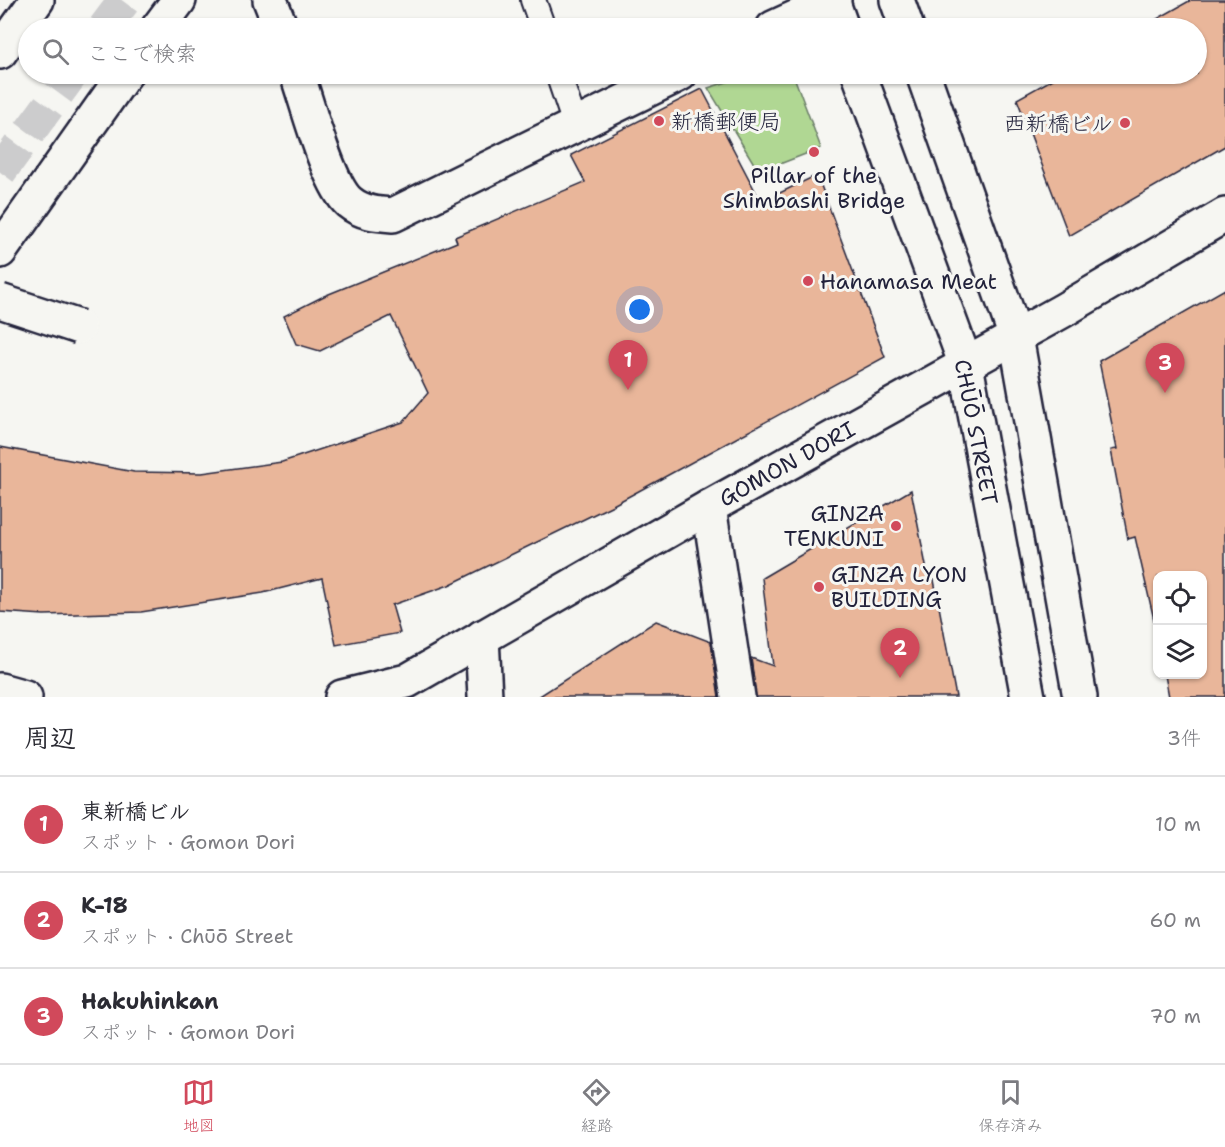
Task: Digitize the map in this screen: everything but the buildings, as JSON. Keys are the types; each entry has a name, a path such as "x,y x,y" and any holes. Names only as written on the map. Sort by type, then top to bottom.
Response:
{"main road":[{"path":"24,18 37,0"},
{"path":"166,18 179,0"},
{"path":"270,0 277,18"},
{"path":"897,0 903,18"},
{"path":"803,18 835,7"},
{"path":"0,52 18,27"},
{"path":"0,251 118,84"},
{"path":"300,84 334,180 349,202 369,213 393,215 659,84"},
{"name":"CHŪŌ STREET","path":"863,84 966,365 1028,697"},
{"path":"927,84 1016,337 1080,697"},
{"name":"GOMON DORI","path":"342,697 407,681 709,507 1016,337 1225,215"},
{"path":"0,301 79,327"},
{"path":"709,507 738,697"},
{"path":"482,637 485,697"}],"lane":[{"path":"533,0 539,18"},
{"path":"561,84 574,124"}],"green space":[{"path":"721,84 797,84 821,148 759,172 708,88"}],"tunnel":[{"path":"112,18 125,0"},
{"path":"0,172 65,84"}],"place":[{"name":"新橋郵便局","path":"659,121"},
{"name":"西新橋ビル","path":"1125,123"},
{"name":"Pillar of the Shimbashi Bridge","path":"814,152"},
{"name":"Hanamasa Meat","path":"808,281"},
{"name":"東新橋ビル","path":"628,390"},
{"name":"Hakuhinkan","path":"1165,393"},
{"name":"GINZA TENKUNI","path":"896,526"},
{"name":"GINZA LYON BUILDING","path":"819,587"},
{"name":"K-18","path":"900,678"}]}
